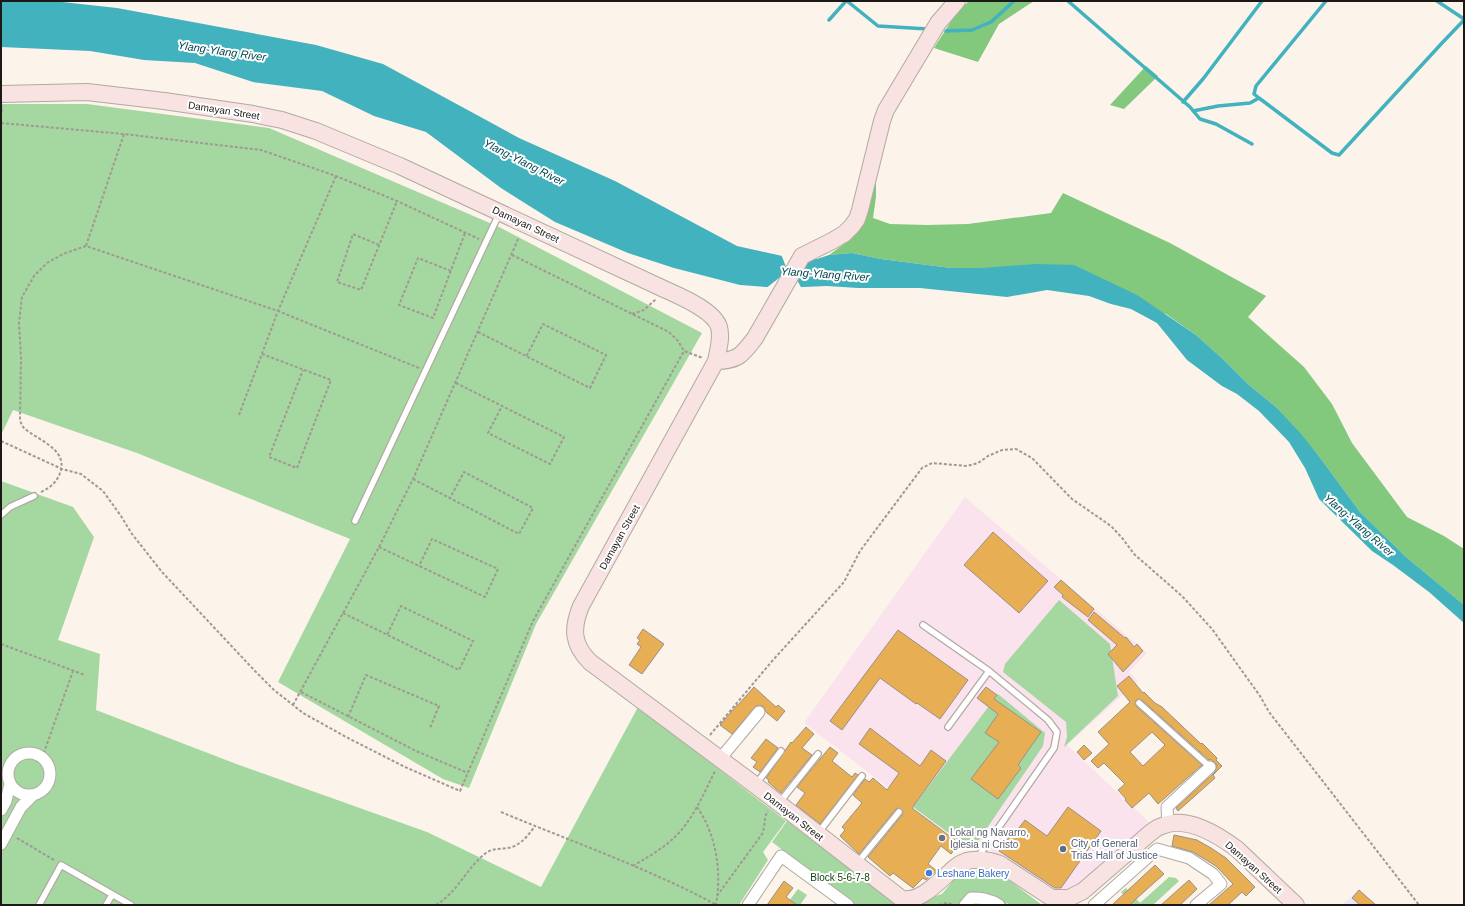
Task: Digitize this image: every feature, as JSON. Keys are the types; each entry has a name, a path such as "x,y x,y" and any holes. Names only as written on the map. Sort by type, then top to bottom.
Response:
{"street":[{"path":"716,361 730,361 740,356 746,350 755,338 802,256 832,242 852,226 860,210 886,110 938,23 957,1"},
{"name":"Damayan Street","path":"1,94 87,92 164,101 270,117 316,131 400,166 500,212 698,305 709,314 718,326 720,342 716,361 581,606 574,626 574,632 579,648 590,662 755,785 902,899 910,900 925,892 962,862 975,861 991,861 1000,864 1052,898 1069,898 1083,891 1160,826 1168,824 1188,824 1200,827 1227,842 1245,856 1296,905"},
{"path":"720,759 759,712"},
{"path":"1,810 6,801 10,784 8,775 9,769 15,759 25,754 37,755 42,758 48,768 49,779 43,789 33,795 21,807 1,844"},
{"path":"1168,824 1166,807 1210,767"},
{"path":"10,784 21,794 33,795"},
{"path":"1094,905 1157,849 1189,858 1213,874 1221,884 1196,905"},
{"path":"748,905 781,856 842,903"},
{"path":"965,905 971,898 992,900 1000,905"}],"lane":[{"path":"355,521 500,212"},
{"path":"1,515 10,507 34,496"},
{"path":"923,625 989,671 1048,720 1057,732 1054,748 975,861"},
{"path":"948,727 989,671"},
{"path":"1139,703 1210,767"},
{"path":"755,785 781,751"},
{"path":"778,804 818,754"},
{"path":"817,834 862,776"},
{"path":"857,864 899,812"},
{"path":"39,905 62,865 131,905"},
{"path":"106,905 112,895"}],"path":[{"path":"1,124 124,134 261,150 336,176 397,201 486,242"},
{"path":"86,246 124,134"},
{"path":"239,415 278,311 336,176"},
{"path":"380,245 353,234 337,282 361,290 380,245 397,201"},
{"path":"293,705 379,547 413,479 525,224"},
{"path":"451,271 418,258 400,306 433,318 451,271 465,233"},
{"path":"34,496 54,484 62,469 58,452 49,444 23,427 20,420 21,358 19,323 22,297 34,276 47,263 64,254 86,246 278,311 426,371"},
{"path":"512,255 669,332 674,336 684,351 716,361"},
{"path":"632,314 644,310 654,302 664,289"},
{"path":"478,332 526,356 590,388 606,355 543,324 526,356"},
{"path":"1,442 62,469 81,474 103,491 122,516 132,534 162,572 254,670 274,690 303,713 405,767 460,791 533,621 684,351"},
{"path":"262,354 331,380 297,468 269,457 303,370"},
{"path":"456,383 502,406 564,437 550,464 488,433 502,406"},
{"path":"702,745 773,660 844,582 860,551 922,468 932,463 967,466 978,463 988,456 1002,450 1016,449 1032,458 1072,499 1111,526 1134,554 1182,596 1212,629 1260,696 1268,712 1419,905"},
{"path":"413,479 519,534 533,508 464,472 450,498"},
{"path":"379,547 485,597 498,569 432,538 420,566"},
{"path":"343,613 387,635 459,670 473,641 401,606 387,635"},
{"path":"1,644 85,675"},
{"path":"42,758 74,671"},
{"path":"348,717 366,675 440,706 430,728"},
{"path":"301,692 416,751 468,773"},
{"path":"633,866 658,851 676,836 697,807 720,759"},
{"path":"717,896 762,834 765,827 764,816 778,804"},
{"path":"501,812 689,890 715,905 718,879 715,853 705,819 697,807"},
{"path":"436,905 456,888 485,854 496,848 512,847 521,842 527,837 535,826"},
{"path":"8,832 62,865"},
{"path":"939,905 947,902 954,905"}],"shaded area":[{"path":"965,497 1147,653 1129,672 1138,681 1067,745 1149,822 1077,888 1066,893 1052,893 989,849 972,850 960,843 804,723"},
{"path":"1359,890 1377,905 1342,905"}],"green space":[{"path":"969,1 1034,1 999,24 978,62 934,48 957,12"},
{"path":"1146,66 1158,76 1124,109 1110,105"},
{"path":"1,104 87,104 269,128 499,227 702,333 536,624 469,788 443,779 278,682 350,539 137,453 13,410 1,435"},
{"path":"876,173 876,197 873,218 890,224 968,224 1051,213 1063,193 1170,243 1266,296 1248,317 1304,367 1332,404 1352,443 1407,517 1444,536 1464,549 1464,605 1406,557 1360,512 1318,455 1276,407 1249,385 1196,335 1166,314 981,268 951,268 881,259 852,253 829,255 848,241"},
{"path":"1,481 73,507 94,537 58,640 100,654 96,710 239,765 427,832 541,887 638,707 786,821 763,852 768,860 739,905 1,905"},
{"path":"1059,600 1110,644 1118,696 1064,747 1067,737 1066,722 1003,672 1005,664"},
{"path":"998,694 1045,733 1043,746 972,850 913,807"},
{"name":"Block 5-6-7-8","path":"787,821 895,903 903,905 855,905 772,842"},
{"path":"968,869 1002,875 1042,905 1010,905 1007,903 1005,905 919,905 932,897 942,894 956,877"},
{"path":"1169,877 1176,878 1179,881 1153,905 1133,905 1121,892 1126,888 1140,903"},
{"path":"798,889 807,895 800,905 786,905"}],"water":[{"name":"Ylang-Ylang River","path":"1,1 53,1 117,8 316,45 383,64 519,138 615,181 737,246 796,259 817,259 829,255 852,253 881,259 951,268 981,268 1037,264 1074,265 1137,295 1196,335 1249,385 1276,407 1318,455 1360,512 1406,557 1464,605 1464,623 1429,592 1372,551 1319,499 1305,468 1289,442 1259,411 1187,360 1157,323 1131,309 1089,296 1047,290 1007,297 920,288 858,288 827,286 780,288 740,285 674,268 628,253 555,222 501,188 426,132 374,116 322,91 253,82 195,63 144,60 90,51 1,47"}],"pier":[{"path":"781,254 813,259 798,270 796,278 802,289 765,289 784,274 786,267"}],"building":[{"path":"993,532 1048,581 1019,613 964,565"},
{"path":"1061,580 1094,609 1088,617 1062,597 1063,595 1054,587"},
{"path":"1094,612 1125,638 1126,637 1134,647 1137,644 1143,651 1123,672 1108,654 1117,645 1088,620"},
{"path":"643,629 664,644 642,674 629,665 641,647 637,644 640,640 637,638"},
{"path":"898,630 968,680 940,719 880,678 842,730 830,721"},
{"path":"1129,676 1143,693 1144,692 1155,703 1162,707 1201,744 1202,743 1217,758 1216,760 1222,766 1213,775 1215,778 1178,811 1176,808 1215,772 1217,765 1212,760 1209,760 1142,700 1136,700 1136,706 1202,765 1158,804 1149,793 1132,808 1118,790 1125,784 1104,763 1098,768 1091,761 1109,744 1098,732 1130,702 1117,686","holes":["1152,732 1165,745 1143,766 1130,752"]},
{"path":"754,687 776,707 778,705 785,711 777,721 766,712 763,706 756,706 732,734 720,725"},
{"path":"986,687 997,695 994,699 1041,732 1018,765 1021,768 998,799 971,779 999,742 985,733 998,714 977,698"},
{"path":"806,727 814,734 802,748 812,755 781,793 768,782 769,780 766,778 791,742 792,743"},
{"path":"870,728 920,766 931,750 946,761 912,808 959,843 951,854 941,846 928,864 937,871 926,880 923,878 913,888 893,873 890,876 868,857 902,815 903,811 901,809 896,809 859,854 840,836 845,830 842,827 862,803 853,795 865,779 869,782 873,778 887,790 899,773 859,744"},
{"path":"766,739 778,748 760,772 753,767 757,762 751,758"},
{"path":"1084,745 1092,753 1084,760 1077,752"},
{"path":"830,747 838,753 832,761 852,777 855,773 858,775 820,824 796,805 805,793 797,787"},
{"name":"City of General Trias Hall of Justice","path":"1068,807 1101,831 1061,888 1055,888 999,851 1010,836 1012,837 1025,820 1047,836"},
{"path":"1174,835 1197,840 1211,848 1226,858 1255,887 1246,896 1242,892 1228,905 1209,905 1233,884 1217,867 1211,863 1193,852 1172,846"},
{"path":"1155,865 1164,874 1130,905 1112,905"},
{"path":"1189,880 1197,889 1180,905 1161,905"},
{"path":"784,881 793,888 786,897 797,905 767,905"},
{"path":"1359,890 1376,905 1360,905 1352,898"}],"waterway":[{"path":"829,20 846,1"},
{"path":"847,1 878,26 928,29"},
{"path":"946,31 972,30 991,22 1014,1"},
{"path":"1068,1 1190,107 1200,119 1216,124 1252,144"},
{"path":"1183,102 1203,79 1262,1"},
{"path":"1259,98 1254,94 1256,86 1326,1"},
{"path":"1437,1 1464,19"},
{"path":"1193,111 1218,106 1250,103 1259,98 1332,153 1339,155 1464,20"}],"place":[{"name":"Lokal ng Navarro, Iglesia ni Cristo","path":"942,838"},
{"name":"City of General Trias Hall of Justice","path":"1063,849"},
{"name":"Leshane Bakery","path":"929,873"}]}
